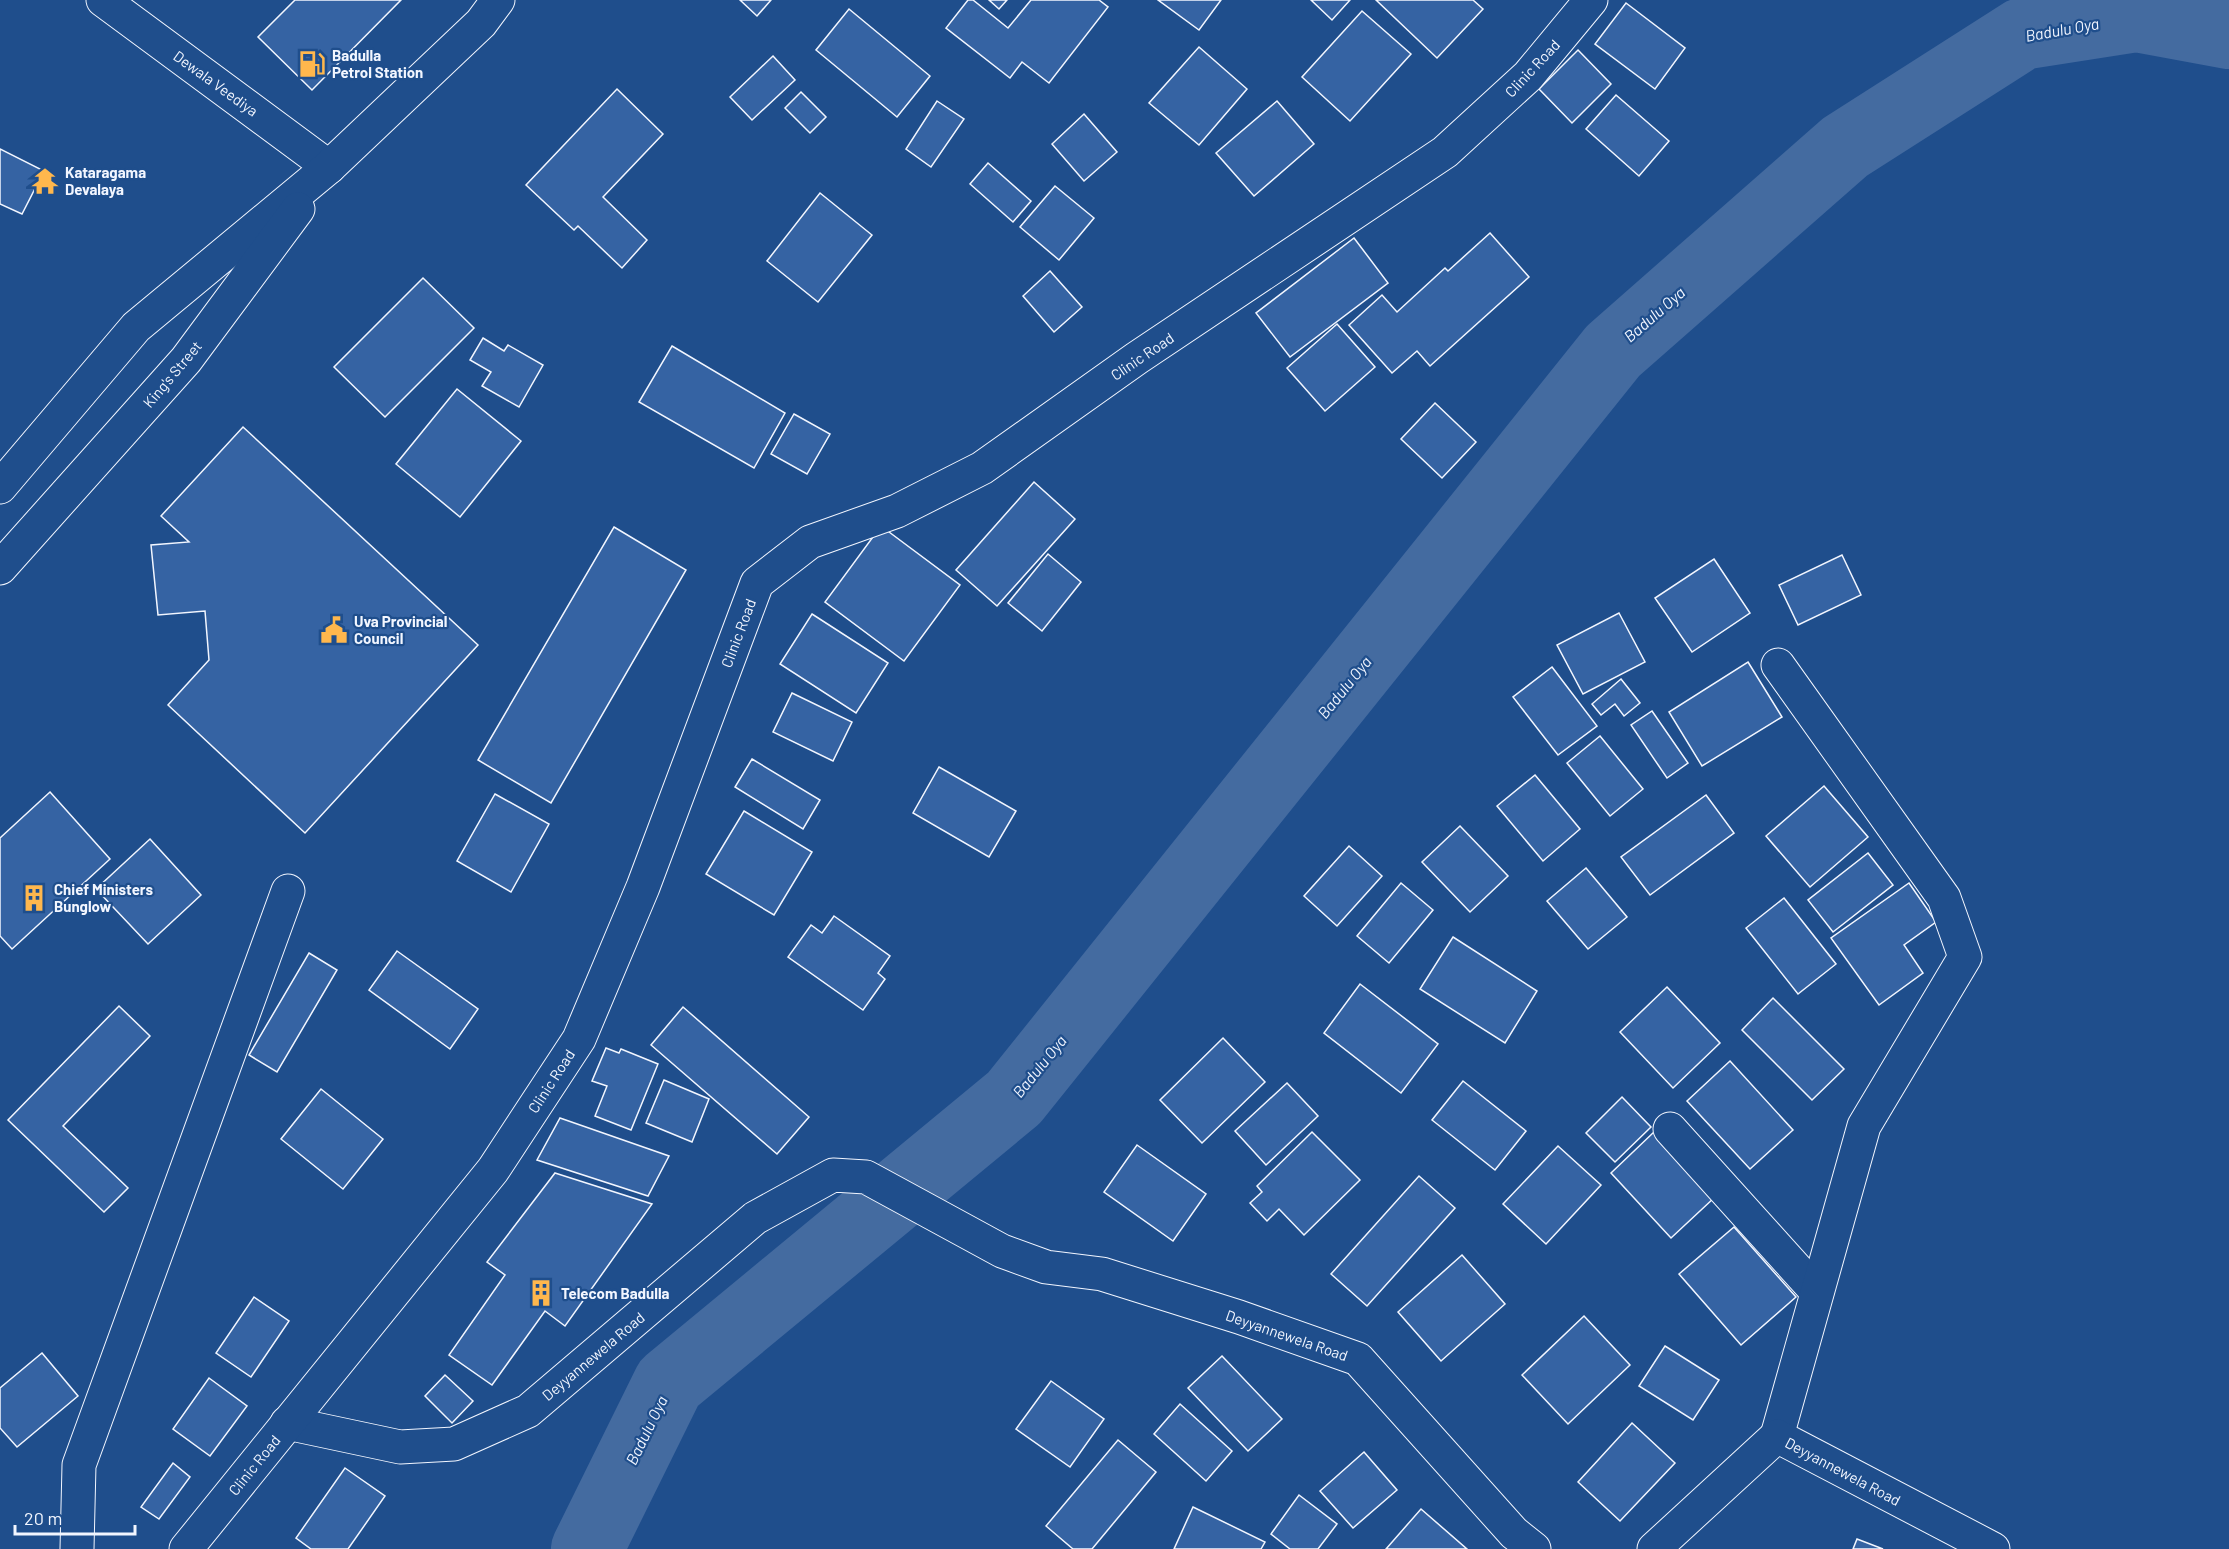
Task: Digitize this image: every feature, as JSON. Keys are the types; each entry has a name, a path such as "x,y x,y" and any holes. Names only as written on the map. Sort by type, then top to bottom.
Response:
{"street":[{"name":"Dewala Veediya","path":"103,0 329,167"},
{"name":"King's Street","path":"0,487 136,327 329,167 481,23 498,0"},
{"name":"Clinic Road","path":"186,1549 493,1170 579,1040 643,887 757,583 810,542 897,511 982,468 1137,358 1445,153 1528,76 1591,0"},
{"name":"King's Street","path":"0,568 186,360 329,167"},
{"path":"1777,1436 1864,1126 1965,957 1944,898 1778,665"},
{"path":"77,1549 80,1465 288,891"},
{"path":"1670,1129 1817,1292"},
{"name":"Deyyannewela Road","path":"287,1423 400,1447 454,1444 528,1411 755,1218 833,1175 866,1177 1002,1251 1046,1268 1102,1274 1239,1317 1358,1359 1514,1533 1534,1549"},
{"name":"Deyyannewela Road","path":"1654,1549 1777,1436 1993,1549"}],"building":[{"name":"Badulla Petrol Station","path":"295,0 401,0 312,90 258,37"},
{"path":"740,0 771,0 757,16"},
{"path":"968,0 973,0 1008,28 1031,0 1099,0 1108,7 1049,83 1022,62 1010,78 946,28"},
{"path":"989,0 1007,0 999,9"},
{"path":"1158,0 1221,0 1199,30"},
{"path":"1311,0 1350,0 1332,20"},
{"path":"1376,0 1473,0 1483,9 1437,58"},
{"path":"1626,3 1685,48 1655,89 1595,44"},
{"path":"849,9 930,76 897,117 816,50"},
{"path":"1362,11 1411,54 1350,121 1302,77"},
{"path":"1199,47 1247,89 1199,145 1149,103"},
{"path":"1578,50 1611,84 1572,123 1539,89"},
{"path":"773,56 795,80 752,120 730,97"},
{"path":"617,89 663,134 603,197 647,240 622,268 578,226 574,230 526,185"},
{"path":"801,92 826,117 810,133 785,108"},
{"path":"1616,95 1669,141 1639,176 1586,129"},
{"path":"937,101 964,119 931,167 906,149"},
{"path":"1277,101 1314,144 1254,196 1216,153"},
{"path":"1084,114 1117,152 1084,181 1052,144"},
{"path":"0,149 44,171 22,214 0,204"},
{"path":"988,163 1031,201 1013,222 970,184"},
{"path":"1055,186 1094,218 1059,260 1020,227"},
{"path":"820,193 872,235 818,302 767,261"},
{"path":"1490,233 1529,277 1430,366 1417,351 1392,373 1349,325 1382,295 1397,312 1445,268 1448,271"},
{"path":"1354,238 1388,283 1290,357 1256,313"},
{"path":"1050,271 1082,307 1054,332 1023,296"},
{"path":"423,278 474,328 385,417 334,367"},
{"path":"1337,324 1375,367 1325,411 1287,368"},
{"path":"483,338 504,351 508,345 543,365 519,407 482,386 491,372 470,360"},
{"path":"672,346 785,413 754,468 639,402"},
{"path":"457,389 521,441 460,517 396,464"},
{"path":"1435,403 1476,442 1442,478 1401,439"},
{"path":"794,414 830,434 807,474 771,454"},
{"name":"Uva Provincial Council","path":"243,427 478,645 305,833 168,705 209,660 205,611 158,615 151,545 189,542 161,516"},
{"path":"1034,482 1075,519 997,606 956,570"},
{"path":"881,526 960,585 904,661 825,602"},
{"path":"614,527 686,570 551,803 478,760"},
{"path":"1048,554 1081,582 1042,631 1008,603"},
{"path":"1842,555 1861,595 1798,625 1779,585"},
{"path":"1714,559 1750,613 1692,652 1655,598"},
{"path":"1619,613 1645,662 1583,694 1557,645"},
{"path":"812,614 888,663 856,713 780,664"},
{"path":"1748,662 1782,717 1702,766 1669,712"},
{"path":"1552,667 1597,726 1558,755 1513,697"},
{"path":"1621,679 1640,703 1624,716 1615,704 1601,715 1592,704"},
{"path":"792,693 852,722 833,761 773,732"},
{"path":"1652,711 1688,763 1667,778 1631,725"},
{"path":"1600,736 1643,789 1610,816 1567,763"},
{"path":"752,759 820,800 803,829 735,787"},
{"path":"939,767 1016,811 989,857 913,813"},
{"path":"1535,775 1580,829 1543,861 1497,806"},
{"path":"1824,786 1868,837 1810,887 1766,836"},
{"name":"Chief Ministers Bunglow","path":"50,792 110,859 12,949 0,936 0,838"},
{"path":"495,794 549,824 511,892 457,861"},
{"path":"1706,795 1734,833 1650,895 1621,857"},
{"path":"744,811 812,852 774,915 706,874"},
{"path":"1460,826 1508,876 1470,912 1422,862"},
{"path":"150,839 201,895 148,944 96,889"},
{"path":"1349,846 1382,876 1337,926 1304,896"},
{"path":"1868,853 1893,885 1833,932 1808,900"},
{"path":"1586,868 1627,917 1588,949 1547,901"},
{"path":"1401,883 1433,910 1389,963 1357,936"},
{"path":"1909,883 1936,922 1904,945 1923,973 1879,1005 1831,938"},
{"path":"1784,898 1836,964 1798,994 1746,928"},
{"path":"834,916 890,956 878,973 885,979 863,1010 788,957 811,925 822,933"},
{"path":"1453,937 1537,991 1505,1043 1420,989"},
{"path":"397,951 478,1009 450,1049 369,990"},
{"path":"309,953 337,970 277,1072 249,1055"},
{"path":"1360,984 1438,1044 1401,1093 1324,1033"},
{"path":"1667,987 1720,1043 1673,1088 1620,1032"},
{"path":"1773,998 1844,1069 1812,1100 1742,1030"},
{"path":"119,1006 150,1036 63,1126 128,1188 104,1212 8,1120"},
{"path":"683,1007 809,1117 777,1154 651,1045"},
{"path":"1223,1038 1265,1082 1202,1143 1160,1100"},
{"path":"606,1048 619,1053 621,1049 658,1064 631,1130 595,1116 607,1086 592,1081"},
{"path":"1730,1061 1793,1130 1750,1169 1687,1101"},
{"path":"664,1080 709,1099 692,1142 646,1123"},
{"path":"1463,1081 1526,1131 1495,1170 1432,1120"},
{"path":"1287,1083 1318,1116 1266,1165 1235,1131"},
{"path":"321,1089 383,1139 343,1189 281,1139"},
{"path":"1622,1097 1651,1127 1615,1162 1586,1133"},
{"path":"560,1118 669,1156 648,1196 537,1160"},
{"path":"1655,1131 1715,1197 1671,1238 1611,1173"},
{"path":"1312,1132 1360,1180 1304,1235 1279,1209 1267,1221 1250,1203 1262,1192 1257,1186"},
{"path":"1137,1145 1206,1194 1173,1241 1104,1192"},
{"path":"1558,1146 1601,1185 1546,1244 1503,1204"},
{"name":"Telecom Badulla","path":"555,1173 652,1204 565,1326 545,1311 492,1385 449,1355 505,1275 487,1262"},
{"path":"1419,1176 1455,1208 1367,1306 1331,1274"},
{"path":"1734,1227 1796,1297 1741,1345 1679,1274"},
{"path":"1462,1255 1505,1304 1441,1361 1398,1312"},
{"path":"254,1297 289,1321 251,1377 216,1353"},
{"path":"1584,1316 1630,1365 1568,1424 1522,1375"},
{"path":"1665,1346 1719,1380 1693,1420 1639,1386"},
{"path":"42,1353 78,1396 17,1447 0,1428 0,1388"},
{"path":"1222,1356 1282,1419 1248,1451 1188,1388"},
{"path":"445,1375 473,1401 452,1423 425,1396"},
{"path":"209,1378 247,1406 210,1456 173,1429"},
{"path":"1051,1381 1104,1419 1070,1467 1016,1429"},
{"path":"1180,1404 1232,1451 1206,1481 1154,1434"},
{"path":"1632,1423 1675,1463 1620,1521 1578,1482"},
{"path":"1118,1440 1156,1472 1092,1549 1073,1549 1046,1526"},
{"path":"1364,1452 1397,1490 1353,1528 1320,1491"},
{"path":"173,1463 190,1477 159,1519 141,1507"},
{"path":"345,1468 385,1496 348,1549 311,1549 296,1538"},
{"path":"1299,1495 1337,1524 1318,1549 1290,1549 1271,1534"},
{"path":"1193,1507 1265,1542 1261,1549 1174,1549"},
{"path":"1421,1509 1467,1549 1386,1549"},
{"path":"1857,1539 1883,1549 1853,1549"}],"waterway":[{"name":"Badulu Oya","path":"587,1549 669,1383 1014,1098 1613,351 1845,147 2022,34 2137,16 2229,33"}],"place":[{"name":"Badulla Petrol Station","path":"312,64"},
{"name":"Kataragama Devalaya","path":"45,181"},
{"name":"Uva Provincial Council","path":"334,630"},
{"name":"Chief Ministers Bunglow","path":"34,898"},
{"name":"Telecom Badulla","path":"541,1293"}]}
